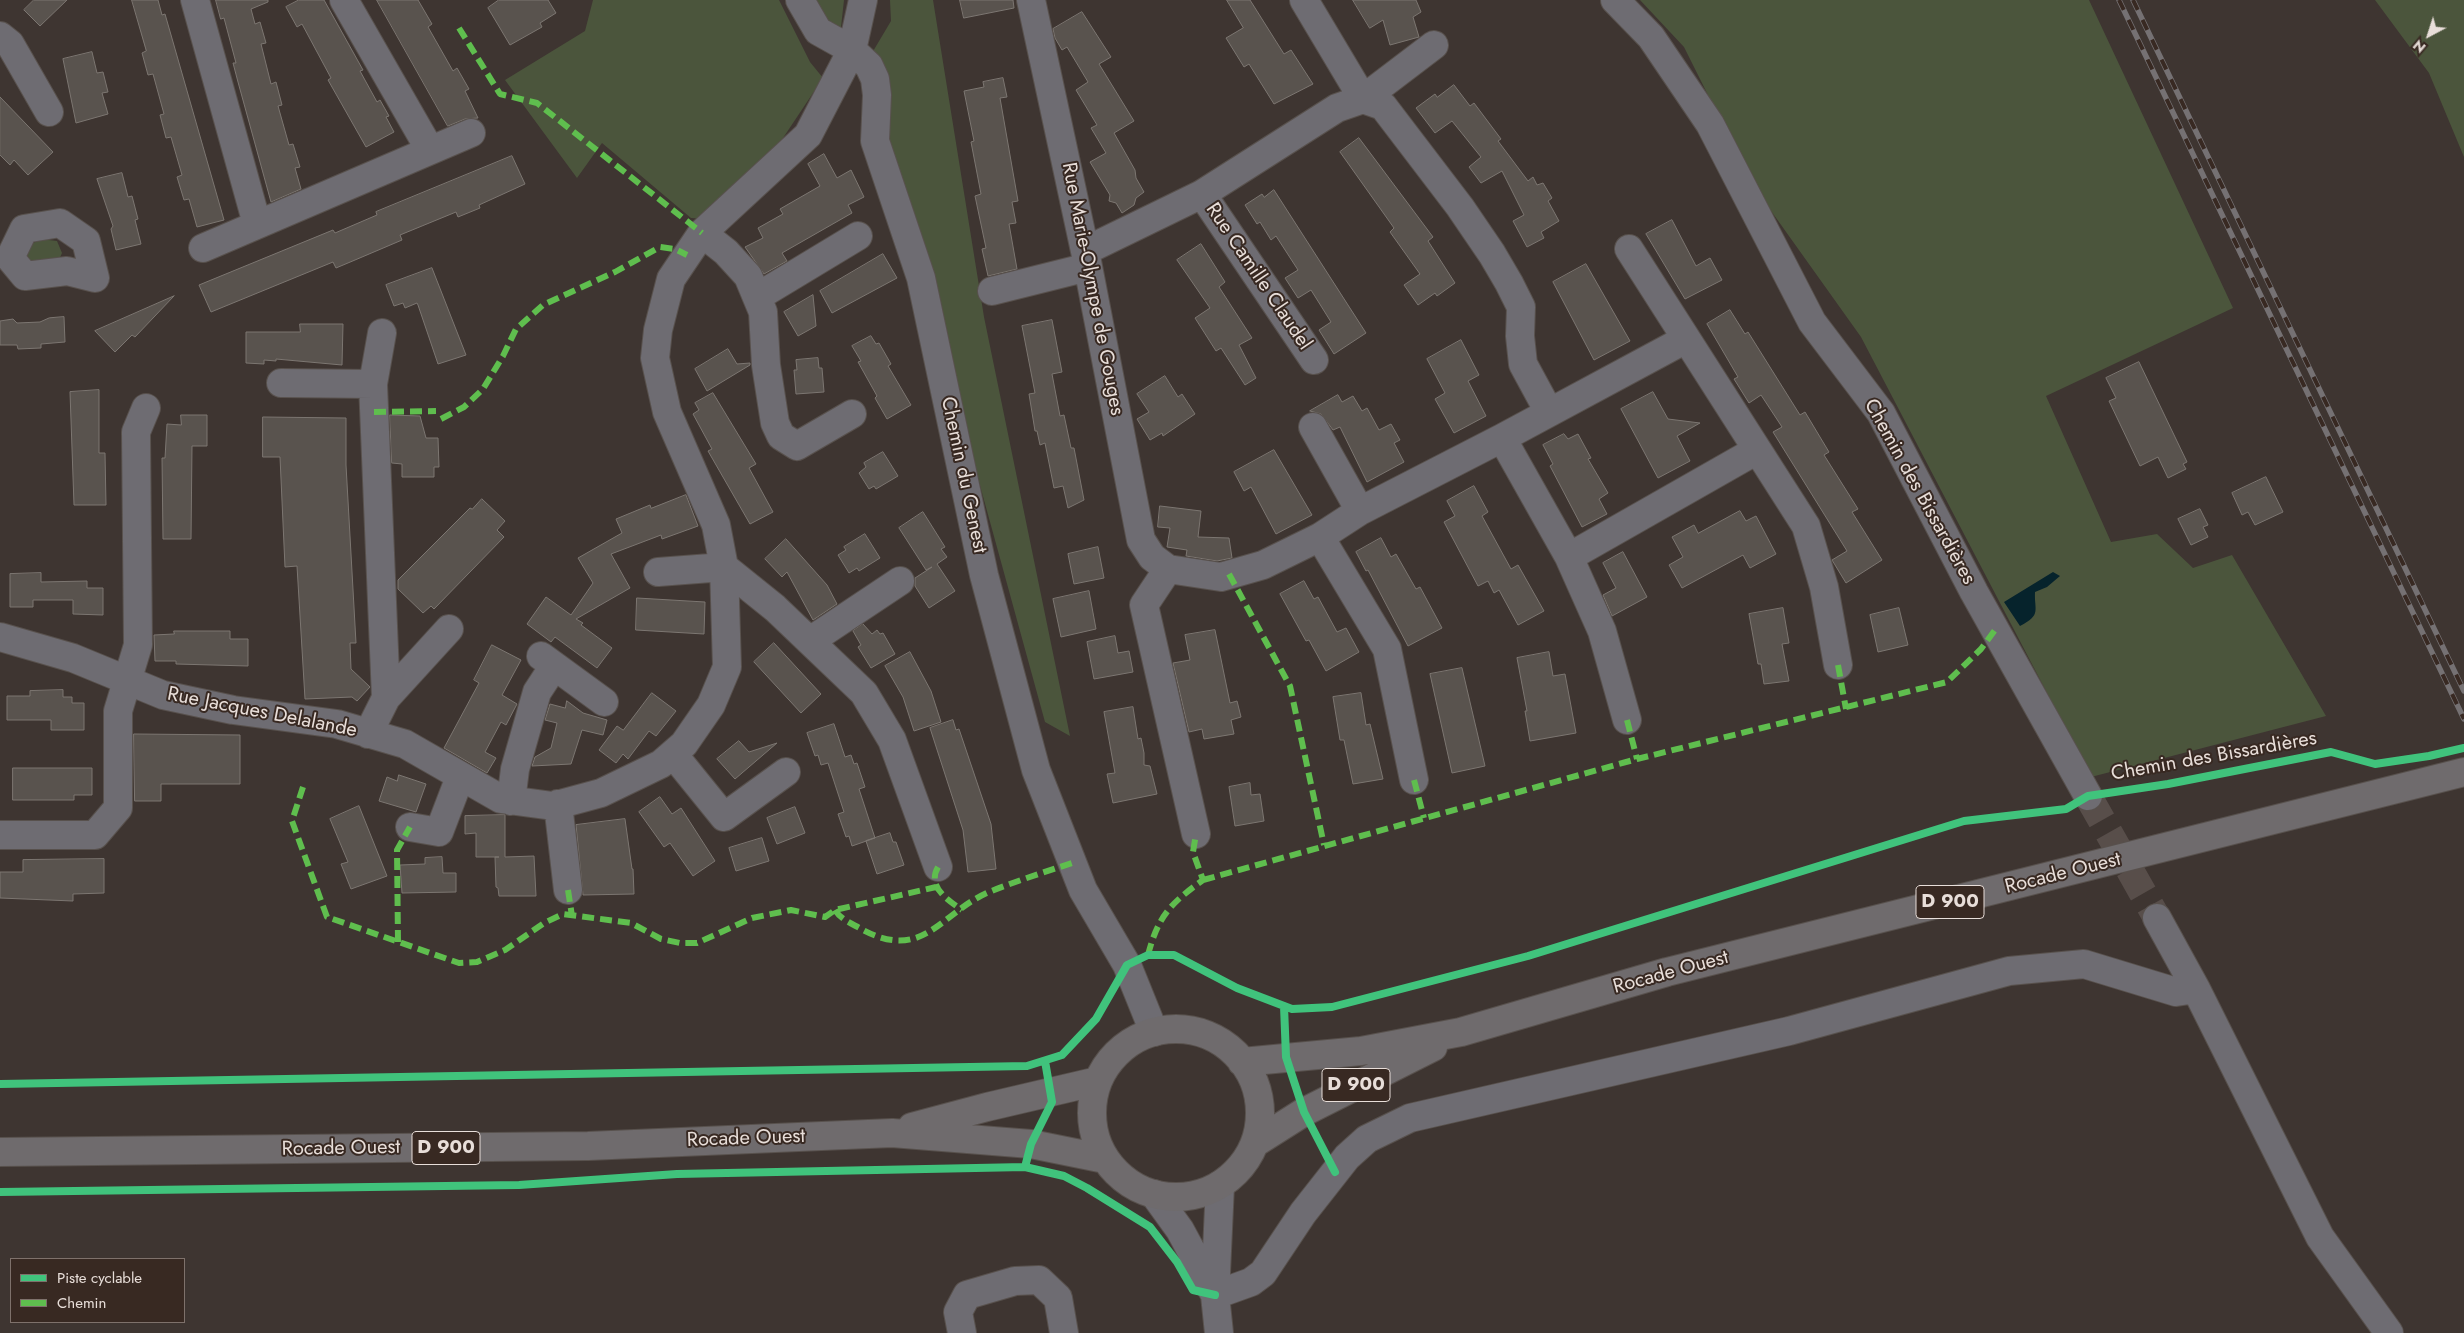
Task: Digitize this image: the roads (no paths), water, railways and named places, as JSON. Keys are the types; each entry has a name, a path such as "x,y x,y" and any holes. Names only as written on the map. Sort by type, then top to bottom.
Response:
{"main road":[{"name":"Rocade Ouest","path":"1242,1062 1361,1051 1461,1032 1666,972 2452,776"},
{"path":"1178,1029 1202,1034 1224,1045 1242,1062 1256,1087 1260,1115 1255,1143 1241,1167 1220,1185 1200,1194 1177,1197 1154,1194 1130,1183 1119,1175 1106,1159 1094,1134 1092,1108 1098,1081 1111,1059 1130,1042 1154,1032 1178,1029"},
{"name":"Rocade Ouest","path":"1255,1143 1304,1112 1461,1032"},
{"name":"Rocade Ouest","path":"892,1133 987,1107 1098,1081"},
{"name":"Rocade Ouest","path":"0,1152 588,1146 892,1133 1031,1144 1106,1159"}],"street":[{"path":"195,0 256,224"},
{"path":"344,0 430,150"},
{"name":"Chemin du Genest","path":"800,0 818,31 852,50 869,66 875,79 877,94 875,141 921,278 984,576 1036,770 1083,890 1127,965 1154,1032"},
{"name":"Rue Jacques Delalande","path":"0,637 73,658 163,695 233,710 337,724 405,744 500,799 553,806 601,793 661,764 684,744 711,706 727,667 724,567 716,525 667,412 655,358 658,330 671,279 702,233 808,135 852,50 863,0"},
{"name":"Rue Marie-Olympe de Gouges","path":"1031,0 1086,259 1141,540 1152,557 1168,569"},
{"path":"1304,0 1363,98 1383,106 1492,254 1521,307 1520,336 1523,364 1550,412"},
{"name":"Chemin des Bissardières","path":"1615,0 1651,37 1710,124 1812,322 1881,414 1974,592 2088,796"},
{"path":"0,36 10,44 49,112"},
{"name":"Rue Camille Claudel","path":"992,291 1086,259 1202,194 1337,108 1363,98 1434,45"},
{"path":"203,248 471,133"},
{"name":"Rue Camille Claudel","path":"1202,194 1314,360"},
{"path":"702,233 726,252 748,276 763,312 766,366 775,423 781,436 797,446 852,414"},
{"path":"757,297 858,236"},
{"path":"1629,249 1806,526 1824,588 1838,665"},
{"path":"382,333 373,384 386,698"},
{"path":"1196,834 1144,604 1168,569 1221,577 1263,565 1320,537 1360,511 1502,438 1686,339"},
{"path":"281,383 373,384"},
{"path":"0,835 95,835 118,808 118,711 138,645 136,432 146,408"},
{"path":"1313,427 1360,511"},
{"path":"1502,438 1569,558 1602,631 1627,720"},
{"path":"1569,558 1757,450"},
{"path":"1320,537 1387,648 1414,780"},
{"path":"658,572 724,567 775,608 864,693 892,740 938,867"},
{"path":"810,642 900,581"},
{"path":"368,734 386,698 449,628"},
{"path":"511,801 515,769 536,692 548,661 604,702"},
{"path":"673,754 724,817 786,772"},
{"path":"410,827 439,832 460,777"},
{"path":"558,804 568,890"},
{"path":"2156,918 2196,989 2320,1237 2389,1333"},
{"path":"1215,1294 1251,1282 1263,1273 1303,1213 1347,1157 1367,1139 1410,1118 1789,1031 2009,971 2084,964 2176,992 2196,989"},
{"path":"1219,1333 1215,1294 1220,1185"},
{"path":"1154,1194 1180,1230 1215,1294"},
{"path":"962,1333 958,1312 967,1295 1015,1281 1039,1280 1058,1298 1064,1333"}],"water":[{"path":"2053,572 2060,576 2047,587 2035,592 2036,608 2034,615 2020,626 2004,602"}],"tunnel":[{"path":"2088,796 2157,918"}],"railway":[{"path":"2119,0 2464,719"},
{"path":"2133,0 2464,691"}]}
